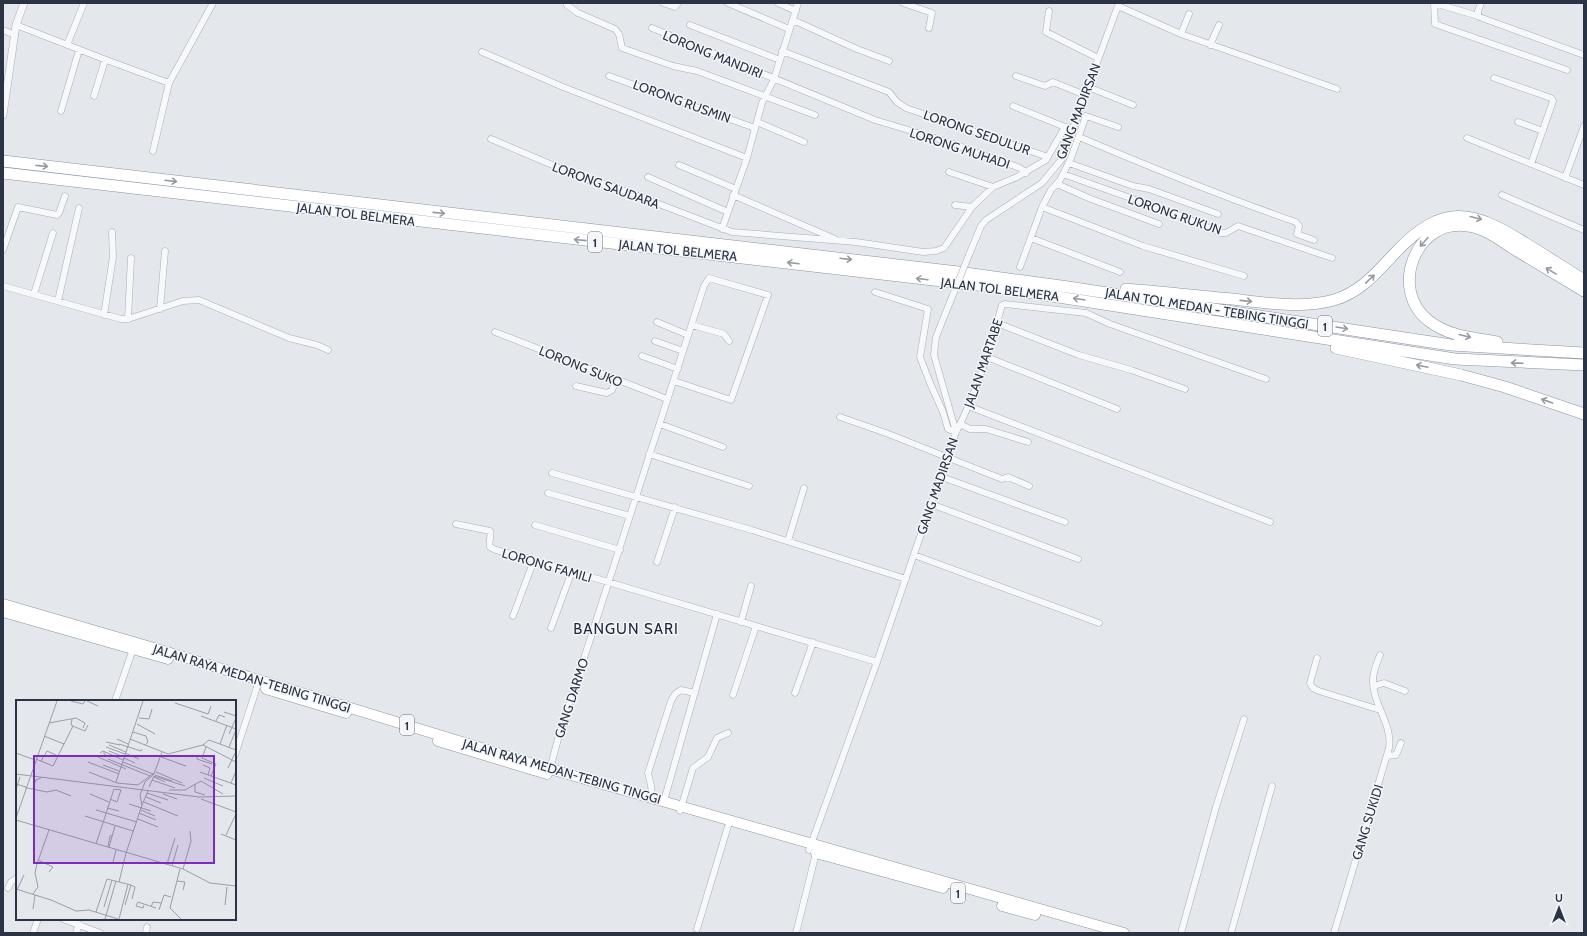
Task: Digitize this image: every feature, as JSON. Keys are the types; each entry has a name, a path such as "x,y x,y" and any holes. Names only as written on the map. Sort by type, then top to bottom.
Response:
{"highway":[{"name":"JALAN TOL BELMERA","path":"3,161 958,272 1068,287"},
{"name":"JALAN TOL BELMERA","path":"3,173 966,284 1132,308 1280,333"},
{"path":"1068,287 1111,287 1290,304 1320,302 1340,298 1362,286 1422,228 1440,219 1460,216 1477,218 1495,225 1584,280"},
{"path":"1584,291 1490,234 1479,228 1468,226 1448,226 1431,234 1415,254 1409,273 1409,292 1419,312 1437,327 1449,332 1502,343 1584,352"},
{"name":"JALAN TOL MEDAN - TEBING TINGGI","path":"1068,287 1451,345 1584,352"},
{"path":"1280,333 1338,348 1468,377 1505,387 1584,414"},
{"name":"JALAN TOL MEDAN - TEBING TINGGI","path":"1280,333 1455,359 1584,365"},
{"name":"JALAN RAYA MEDAN-TEBING TINGGI","path":"3,604 154,648 550,769 652,797 728,826 1124,933"},
{"name":"JALAN RAYA MEDAN-TEBING TINGGI","path":"3,612 133,649 525,768 681,809 1099,933"}],"street":[{"path":"3,115 16,25 24,3"},
{"path":"67,45 84,3"},
{"path":"153,151 169,83 213,3"},
{"path":"663,3 675,8 678,3"},
{"path":"728,3 789,29"},
{"path":"778,3 796,11"},
{"path":"722,229 747,158 765,96 774,79 798,3"},
{"path":"903,3 932,13 929,28"},
{"path":"1567,70 1435,24 1434,3 1478,16 1584,55"},
{"path":"1478,16 1481,3"},
{"path":"1119,4 1181,34 1337,89"},
{"name":"GANG MADIRSAN","path":"796,933 812,849 931,504 942,477 956,432 934,355 936,337 981,226 986,220 1042,183 1054,171 1061,160 1074,130 1098,58 1119,4"},
{"path":"567,5 578,13 615,29 619,34 622,48 673,66 697,71 815,115"},
{"path":"1049,11 1046,32 1098,58"},
{"path":"1181,34 1190,14"},
{"path":"793,20 857,49 889,61"},
{"path":"16,25 169,83"},
{"path":"690,25 780,60"},
{"path":"1210,45 1219,25"},
{"name":"LORONG MANDIRI","path":"652,28 892,126"},
{"path":"3,30 15,35"},
{"path":"61,110 80,50"},
{"name":"LORONG SEDULUR","path":"782,51 889,92 897,102 906,108 1048,157"},
{"path":"482,52 563,87 747,158"},
{"path":"94,96 105,60"},
{"name":"LORONG RUSMIN","path":"609,76 804,142"},
{"path":"1016,76 1045,86 1053,82 1085,95"},
{"path":"1494,78 1551,98 1553,101 1553,106 1531,164"},
{"path":"1088,86 1133,105"},
{"path":"1012,106 1074,130"},
{"path":"1079,113 1118,127"},
{"path":"1020,267 1042,207 1049,193 1057,184 1069,163 1086,116"},
{"path":"1518,122 1543,131"},
{"name":"LORONG MUHADI","path":"892,126 948,142 1016,167 1026,173"},
{"path":"1564,178 1584,126"},
{"path":"679,165 839,240 923,252 936,252 944,248 972,207 994,187 1026,173 1048,157 1065,127"},
{"path":"1078,137 1142,164 1242,201 1267,213 1296,222 1299,226 1296,234 1314,240"},
{"path":"1467,138 1584,185"},
{"name":"LORONG SAUDARA","path":"491,139 588,180 612,186 732,232 839,240"},
{"path":"1069,163 1132,186 1149,189 1218,214"},
{"path":"949,172 994,187"},
{"name":"LORONG RUKUN","path":"1063,174 1181,216 1226,234 1238,226 1332,258"},
{"path":"648,177 728,212"},
{"path":"1057,184 1091,199 1159,224"},
{"path":"1502,195 1584,230"},
{"path":"3,250 18,207 56,215 59,213 65,196"},
{"path":"956,205 972,207"},
{"path":"1042,207 1143,246 1244,276"},
{"path":"58,301 80,208"},
{"path":"104,315 113,258 112,232"},
{"path":"34,294 53,233"},
{"path":"1031,238 1120,272"},
{"path":"160,309 165,251"},
{"path":"128,319 131,258"},
{"name":"GANG DARMO","path":"550,769 558,739 704,286 710,278 768,295 731,400 674,381"},
{"path":"3,286 104,315 128,319 183,301 194,300 205,302 264,328 328,350"},
{"name":"JALAN MARTABE","path":"875,292 928,309 920,357 943,412 948,429 956,432 987,357 1002,305 1005,304 1086,313 1110,324 1266,379"},
{"path":"657,322 688,335"},
{"path":"997,323 1080,355 1131,370 1185,389"},
{"path":"692,325 724,334 728,341"},
{"name":"LORONG SUKO","path":"495,332 586,366 616,380 667,399"},
{"path":"655,341 683,351"},
{"path":"642,356 678,369"},
{"path":"987,357 1117,409"},
{"path":"576,386 607,393 612,390 616,380"},
{"path":"968,406 1270,522"},
{"path":"840,417 886,433 1002,479 1008,477 1029,486"},
{"path":"660,424 723,447"},
{"path":"960,424 970,429 986,429 1028,442"},
{"path":"649,454 749,486"},
{"path":"552,473 675,507 906,579"},
{"path":"942,477 1065,522"},
{"path":"788,541 804,488"},
{"path":"548,493 630,516"},
{"path":"931,504 1078,559"},
{"path":"657,562 675,507"},
{"name":"LORONG FAMILI","path":"456,524 490,531 490,547 496,550 572,571 877,662"},
{"path":"535,525 620,550"},
{"path":"914,555 1099,623"},
{"path":"513,616 534,560"},
{"path":"551,628 572,571"},
{"path":"741,622 751,586"},
{"path":"664,801 678,746 695,693 717,614"},
{"path":"733,695 756,626"},
{"path":"795,693 813,642"},
{"path":"115,700 133,649"},
{"path":"1380,655 1373,677 1374,686 1384,683 1405,691"},
{"path":"1317,658 1310,683 1313,688 1380,710"},
{"name":"GANG SUKIDI","path":"1334,933 1387,756 1390,741 1374,686"},
{"path":"236,752 257,687"},
{"path":"652,797 652,785 648,773 671,701 675,694 681,690 695,693"},
{"path":"1181,933 1216,806 1244,719"},
{"path":"681,809 693,768 708,757 717,738 728,733"},
{"path":"1387,756 1396,755 1402,743"},
{"path":"1231,933 1272,786"},
{"path":"697,928 728,826"},
{"path":"8,888 11,882 16,879"},
{"path":"33,933 38,920"},
{"path":"67,920 100,933"},
{"path":"76,933 79,924"}],"district":[{"name":"BANGUN SARI","path":"626,629"}]}
